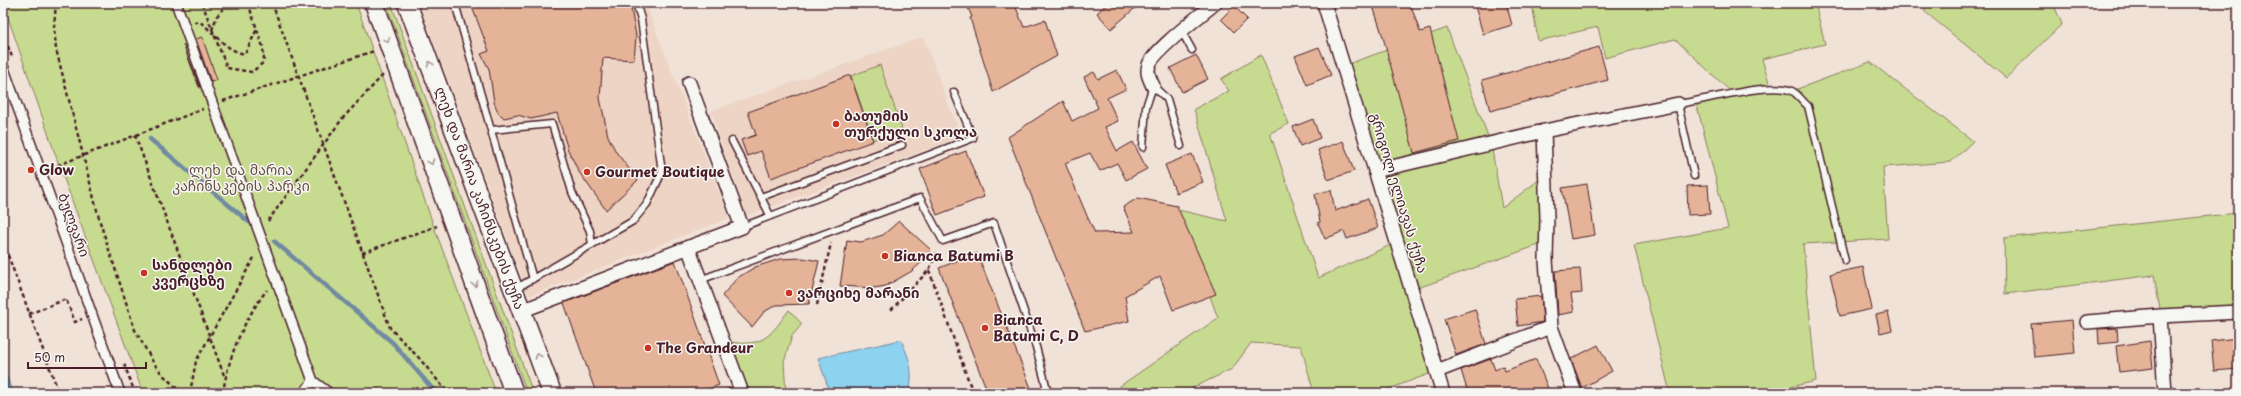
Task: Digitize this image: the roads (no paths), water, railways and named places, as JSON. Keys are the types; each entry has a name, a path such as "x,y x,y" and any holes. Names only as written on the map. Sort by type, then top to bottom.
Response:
{"main road":[{"path":"374,3 514,393"},
{"name":"ლეხ და მარია კაჩინსკების ქუჩა","path":"407,3 552,393"}],"street":[{"path":"176,3 313,381 329,393"},
{"path":"1152,86 1148,74 1149,64 1159,52 1215,3"},
{"name":"გრიგოლ ელიავას ქუჩა","path":"1324,3 1443,393"},
{"name":"ბულვარი","path":"3,66 120,393"},
{"path":"521,311 742,226 689,83"},
{"path":"1375,171 1544,131 1678,104"},
{"path":"1544,131 1547,218 1546,260 1551,327 1575,393"},
{"path":"688,247 736,392"},
{"path":"2087,322 2238,312"},
{"path":"2160,316 2165,393"},
{"path":"1437,371 1551,327"},
{"path":"304,393 313,381"}],"lane":[{"path":"455,3 533,279"},
{"path":"514,290 633,221 647,204 662,172 641,19 636,3"},
{"path":"1182,32 1192,50"},
{"path":"1143,147 1146,107 1152,86 1167,99 1181,146"},
{"path":"1694,176 1678,104 1732,93 1771,89 1792,91 1808,106 1845,261"},
{"path":"742,226 973,138 954,92"},
{"path":"491,130 552,124 572,192 590,231 592,245"},
{"path":"732,141 770,215"},
{"path":"761,197 902,145"},
{"path":"700,280 920,198 943,241 994,223 1036,347 1048,393"}],"water":[{"path":"901,340 907,353 911,372 909,393 899,393 898,388 877,393 830,393 818,358"},
{"path":"3,367 13,393 3,393"}],"waterway":[{"path":"150,139 249,222"},
{"path":"274,241 393,343 436,393"}],"place":[{"name":"ბათუმის თურქული სკოლა","path":"836,124"},
{"name":"Glow","path":"31,170"},
{"name":"Gourmet Boutique","path":"587,172"},
{"name":"Bianca Batumi B","path":"885,256"},
{"name":"სანდლები კვერცხზე","path":"144,273"},
{"name":"ვარციხე მარანი","path":"789,293"},
{"name":"Bianca Batumi C, D","path":"985,328"},
{"name":"The Grandeur","path":"648,348"}],"park label":[{"name":"ლეხ და მარია კაჩინსკების პარკი","path":"241,178"}]}
